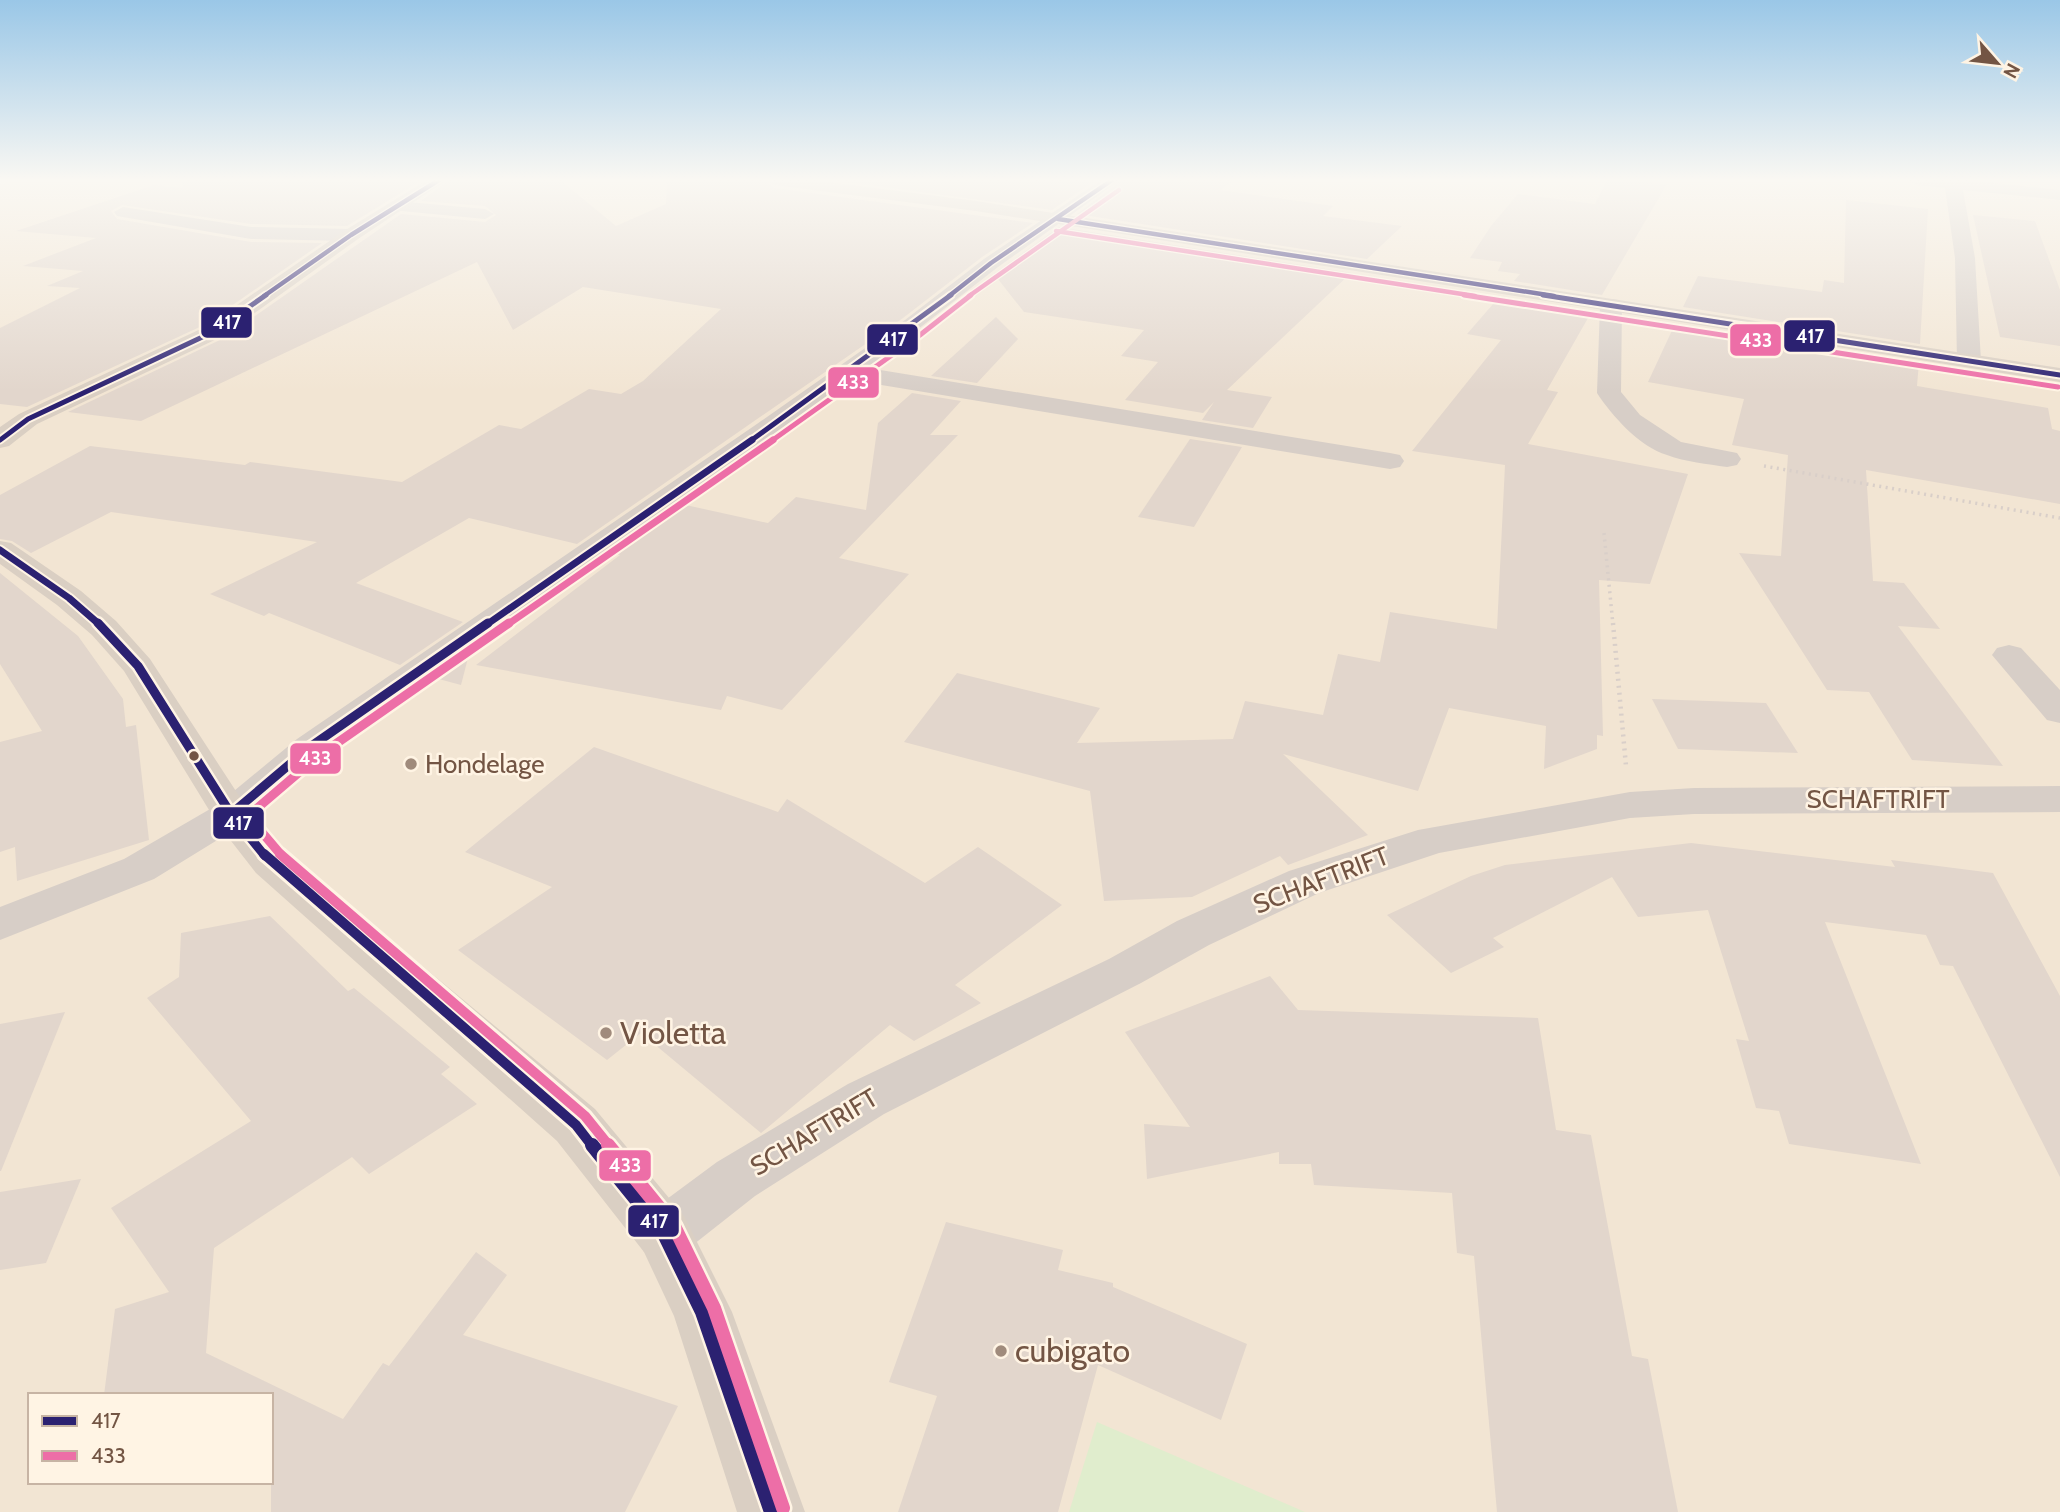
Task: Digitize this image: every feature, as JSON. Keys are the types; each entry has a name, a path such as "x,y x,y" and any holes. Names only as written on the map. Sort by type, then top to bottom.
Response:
{"main road":[{"path":"0,440 28,419 214,332 329,251"},
{"path":"1261,251 2060,375"},
{"path":"0,550 69,598 104,628 138,666 231,814 281,872 576,1125 664,1234 702,1312 771,1512"}],"street":[{"path":"0,923 139,869 231,814 310,747 914,325 1010,251"},
{"path":"1964,251 1969,361"},
{"path":"1611,305 1609,393 1631,420 1672,449 1727,459"},
{"path":"846,372 1390,461"},
{"path":"2009,655 2060,712"},
{"name":"SCHAFTRIFT","path":"664,1234 736,1179 866,1099 1125,971 1193,933 1304,882 1433,839 1630,805 1707,800 2060,799"}],"path":[{"path":"1727,459 2060,518"},
{"path":"1604,533 1630,805"}],"shaded area":[{"path":"0,251 2060,251 2060,1512 0,1512"}],"green space":[{"path":"1097,1422 1305,1512 1069,1512"}],"building":[{"path":"63,251 311,251 204,325 27,407 0,404 0,328 80,288 47,286 83,271 23,266"},
{"path":"349,251 992,251 903,318 577,544 469,518 356,583 463,622 400,665 269,613 264,616 210,594 317,542 111,512 31,553 12,541 0,539 0,495 90,446 245,465 250,462 402,482 499,425 521,429 589,389 621,394 643,381 721,309 583,287 513,330 477,262 141,421 68,412 222,339"},
{"path":"1026,251 1209,251 1351,273 1227,390 1272,397 1253,428 1202,420 1214,402 1203,413 1125,400 1158,362 1121,356 1144,330 1024,312 994,274"},
{"path":"1313,251 1376,251 1367,259"},
{"path":"1475,251 1628,251 1602,295 1514,281 1520,274 1498,271 1502,262 1470,258"},
{"path":"1845,251 1926,251 1920,344 1683,307 1698,276 1822,292 1824,280 1844,283"},
{"path":"1981,251 2046,251 2060,290 2060,346 2000,337"},
{"path":"1500,296 1592,311 1547,390 1558,392 1528,444 1688,474 1650,584 1599,580 1603,736 1597,735 1597,749 1544,769 1546,726 1449,708 1418,791 1283,754 1368,835 1288,865 1280,856 1192,897 1104,901 1090,791 904,742 957,673 1100,708 1077,743 1233,739 1245,701 1323,715 1338,654 1380,662 1390,612 1497,629 1505,465 1412,451 1501,340 1467,334"},
{"path":"996,317 1018,339 977,383 931,376"},
{"path":"1675,324 1919,362 1917,386 2048,408 2052,429 2060,431 2060,504 1866,470 1873,581 1904,583 1940,629 1898,626 2003,766 1912,760 1869,692 1827,690 1739,553 1781,556 1788,455 1732,445 1744,399 1648,382"},
{"path":"912,393 961,401 930,435 958,435 839,558 909,574 782,710 727,696 721,710 476,665 620,555 612,553 681,504 768,523 796,497 866,510 878,423"},
{"path":"1190,439 1242,447 1194,527 1138,517"},
{"path":"0,573 78,636 123,699 126,727 136,725 149,840 17,881 15,847 0,852 0,742 42,731 0,664"},
{"path":"469,654 461,685 435,678"},
{"path":"1652,699 1766,703 1798,753 1678,749"},
{"path":"594,747 778,812 787,799 925,883 978,847 1062,905 955,985 981,1003 914,1041 890,1025 761,1133 641,1033 607,1060 458,950 552,887 465,852"},
{"path":"1691,843 1895,867 1891,860 1993,873 2060,996 2060,1177 1953,966 1940,965 1926,935 1825,922 1921,1164 1789,1144 1779,1111 1756,1108 1736,1039 1749,1041 1708,910 1638,917 1612,877 1493,938 1504,947 1451,973 1387,915 1471,876 1505,865"},
{"path":"270,916 348,991 354,988 450,1067 441,1074 477,1104 369,1174 352,1157 214,1248 206,1353 343,1419 383,1363 389,1366 476,1252 507,1275 463,1335 678,1406 625,1512 271,1512 273,1393 104,1393 115,1309 169,1292 111,1208 251,1121 147,998 179,977 181,933"},
{"path":"1270,976 1298,1010 1538,1018 1556,1130 1591,1135 1632,1356 1648,1359 1678,1512 1497,1512 1474,1256 1457,1253 1452,1193 1314,1185 1311,1164 1279,1164 1279,1152 1147,1179 1144,1124 1190,1127 1125,1032"},
{"path":"65,1012 1,1171 0,1171 0,1024"},
{"path":"81,1179 46,1263 0,1270 0,1192"},
{"name":"cubigato","path":"946,1222 1063,1250 1058,1270 1113,1283 1113,1287 1247,1344 1221,1420 1098,1365 1058,1512 898,1512 937,1396 889,1382"}],"transit line":[{"name":"417","path":"0,440 28,419 213,332 329,251"},
{"name":"417","path":"231,814 310,747 763,432 913,325 1009,251"},
{"name":"433","path":"783,1508 714,1308 674,1226 585,1116 280,854 248,816 317,757 770,442 920,335 1031,251"},
{"name":"433","path":"1182,251 2058,387"},
{"name":"417","path":"1261,251 2060,375"},
{"name":"417","path":"0,550 69,598 104,628 138,666 231,814 271,863 576,1125 664,1234 702,1312 771,1512"}],"place":[{"name":"Hondelage","path":"411,764"},
{"name":"Violetta","path":"606,1033"},
{"name":"cubigato","path":"1001,1351"}]}
